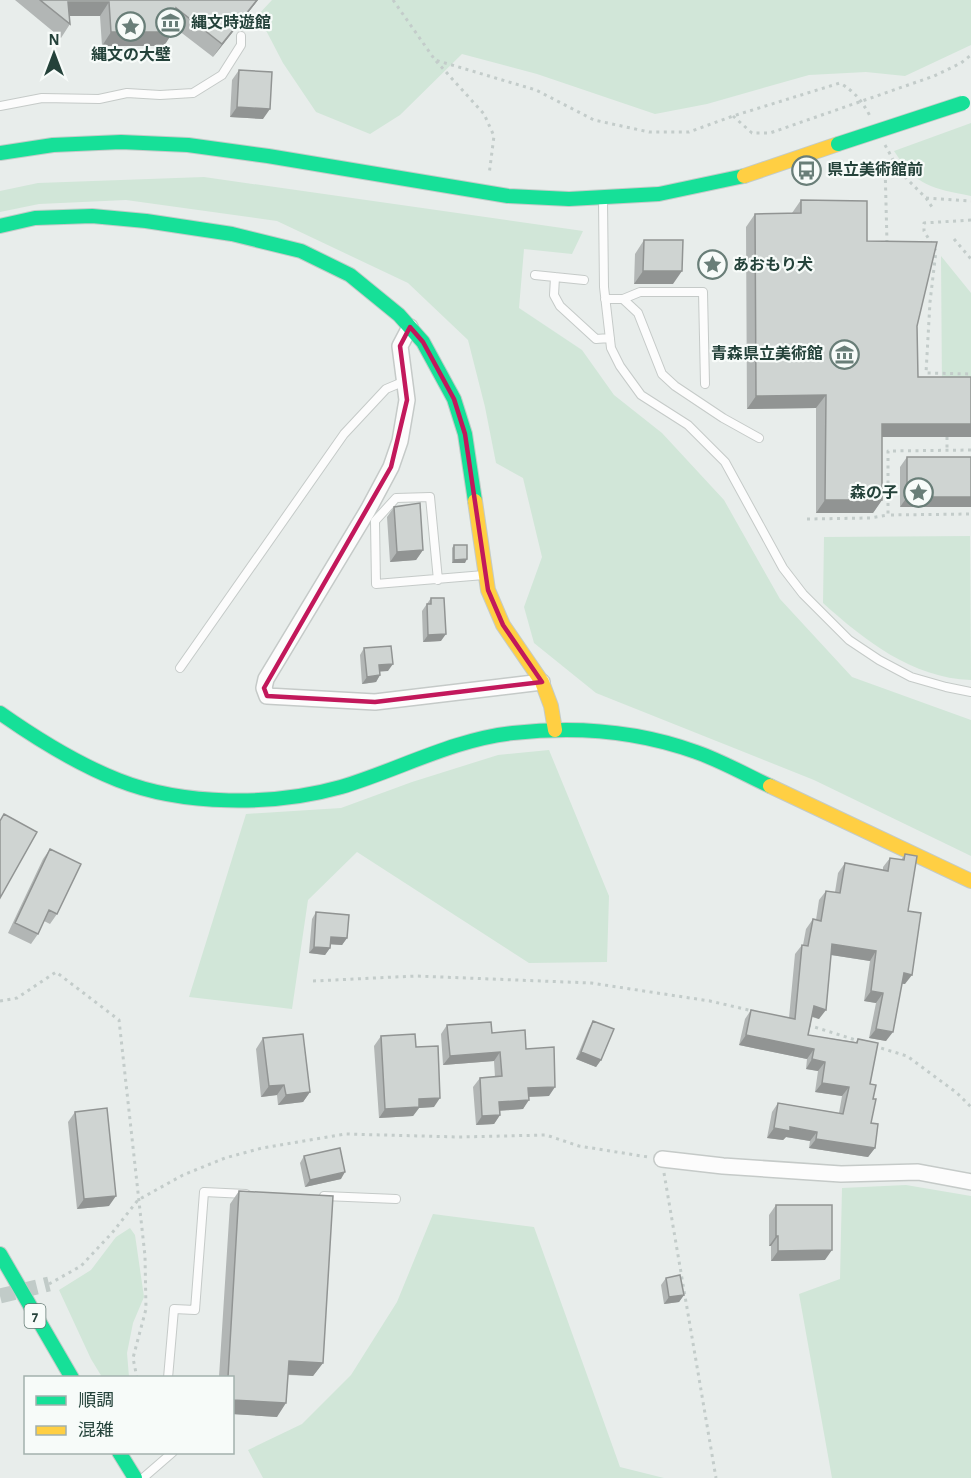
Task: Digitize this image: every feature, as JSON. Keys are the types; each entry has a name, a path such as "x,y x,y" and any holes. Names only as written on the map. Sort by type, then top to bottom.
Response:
{"main road":[{"path":"0,153 53,145 121,142 188,145 508,196 542,200 603,200 657,195 747,175 967,101"},
{"path":"0,226 35,218 92,216 146,221 244,237 301,251 350,275 399,315 423,342 453,399 465,434 488,590 503,625 542,682 551,706 555,730"},
{"path":"0,713 48,746 118,780 155,792 215,800 261,799 302,795 330,789 464,744 511,733 555,730 602,731 648,738 697,752 971,881"},
{"name":"7","path":"0,1254 41,1328 71,1376"},
{"path":"120,1454 135,1478"}],"street":[{"path":"410,327 400,346 407,400 400,441 391,467 368,510 266,680 264,688 267,696 375,702 542,682"},
{"path":"662,1159 723,1166 841,1174 918,1172 971,1182"},
{"path":"0,1240 20,1290"},
{"path":"0,1274 41,1328"}],"lane":[{"path":"0,106 42,98 99,99 127,93 160,95 193,93 222,75 241,45 241,36"},
{"path":"603,200 605,299 611,348 620,366 641,395 688,425 724,462 783,568 803,594 849,640 879,660 911,677 971,692"},
{"path":"535,275 584,280"},
{"path":"555,277 554,295 560,306 596,339 610,338"},
{"path":"605,299 623,299 640,292 703,292 705,384"},
{"path":"623,299 638,313 662,374 675,386 723,418 759,438"},
{"path":"180,668 344,434 386,389 405,381"},
{"path":"438,580 430,497 396,498 375,521 376,584 438,580 486,575"},
{"path":"168,1376 174,1309 195,1310 204,1192 260,1194"},
{"path":"317,1196 396,1199"},
{"path":"143,1478 171,1454"}],"path":[{"path":"393,0 435,60 484,114 494,136 489,176"},
{"path":"734,116 752,133 770,133 934,76 961,63 971,55"},
{"path":"435,60 536,90 594,120 649,132 689,132 840,84 851,89 862,101 872,121"},
{"path":"883,141 900,172 926,198 934,210"},
{"path":"887,243 885,164 893,160"},
{"path":"926,198 971,201"},
{"path":"971,220 924,223 924,231 936,251 930,302 926,373 971,374"},
{"path":"954,239 971,258"},
{"path":"923,302 930,302"},
{"path":"947,437 947,451"},
{"path":"888,514 888,451 971,450"},
{"path":"807,519 870,518 888,514 971,514"},
{"path":"0,1001 17,998 56,972 119,1020 145,1256 146,1309 133,1358 137,1376"},
{"path":"313,981 416,976 591,983 710,1001 753,1011"},
{"path":"808,1025 863,1042"},
{"path":"874,1046 907,1056 957,1093 971,1107"},
{"path":"49,1284 81,1266 112,1233 138,1200 183,1175 225,1158 262,1148 345,1134 459,1137 546,1135 579,1146 662,1159 716,1478"}],"highlighted area":[{"path":"410,327 423,342 454,399 465,434 488,590 503,625 542,682 375,702 267,696 264,688 391,467 407,400 400,346"}],"green space":[{"path":"272,0 971,0 971,45 905,76 866,72 809,75 707,104 655,114 537,74 462,54 400,115 370,134 316,112 283,63 258,15"},
{"path":"971,123 971,196 936,188 918,179 894,151"},
{"path":"204,177 583,231 572,254 524,249 519,308 582,350 614,395 662,433 724,500 780,599 852,677 971,720 971,856 814,780 596,693 534,643 524,607 542,557 523,478 496,463 468,340 408,283 277,221 126,200 39,204 0,212 0,191 38,183"},
{"path":"941,256 971,293 971,390 942,389"},
{"path":"970,536 971,680 949,678 909,665 872,643 823,603 824,537"},
{"path":"549,750 609,896 607,962 529,963 357,852 308,900 292,1009 189,997 246,814 341,808 412,782 498,755"},
{"path":"906,1185 971,1196 971,1478 832,1478 799,1294 840,1279 842,1188"},
{"path":"433,1214 534,1227 620,1467 664,1478 263,1478 248,1450 302,1424 351,1375 397,1302"},
{"path":"130,1228 135,1235 144,1297 133,1323 127,1353 129,1376 101,1376 91,1359 59,1290 91,1270 116,1237"}],"building":[{"path":"40,0 257,0 222,44 176,8 173,32 111,32 109,2 68,2 70,24"},
{"path":"239,70 272,72 270,109 237,107"},
{"path":"801,200 867,201 867,241 937,242 917,326 918,377 971,377 971,424 882,424 882,500 825,500 826,395 756,396 755,214 801,213"},
{"path":"644,240 683,240 682,271 643,271"},
{"path":"907,457 971,457 971,497 907,497"},
{"path":"420,503 423,550 397,552 394,507"},
{"path":"454,545 467,545 467,559 454,560"},
{"path":"431,598 444,598 446,634 428,635 427,604 431,604"},
{"path":"391,646 393,664 379,665 380,675 367,677 364,648"},
{"path":"4,814 37,832 0,898 0,821"},
{"path":"50,849 81,864 57,914 49,910 38,934 15,923"},
{"path":"905,854 917,856 908,911 921,913 912,975 904,973 893,1032 876,1029 883,993 871,991 876,951 832,944 826,1010 814,1006 808,1035 857,1043 858,1039 878,1043 870,1084 876,1085 873,1099 876,1099 871,1123 878,1124 875,1148 816,1139 817,1132 790,1127 790,1131 774,1128 778,1103 843,1114 849,1087 822,1083 825,1062 812,1059 814,1049 746,1035 751,1010 795,1019 802,945 808,946 813,919 821,921 826,891 840,893 845,863 888,871 890,858 904,860"},
{"path":"316,912 349,915 347,938 331,937 330,948 314,947"},
{"path":"593,1021 614,1029 601,1060 581,1052"},
{"path":"491,1022 492,1033 525,1030 526,1049 554,1047 555,1087 528,1088 529,1100 499,1102 500,1115 482,1116 480,1078 502,1076 500,1052 450,1056 447,1025"},
{"path":"303,1034 310,1092 286,1095 284,1085 269,1086 263,1038"},
{"path":"415,1034 416,1047 438,1046 440,1098 419,1099 419,1107 385,1109 381,1036"},
{"path":"107,1108 116,1196 84,1199 75,1112"},
{"path":"340,1148 345,1172 310,1180 304,1156"},
{"path":"239,1191 333,1196 323,1363 289,1361 286,1403 234,1400 234,1376 228,1376"},
{"path":"776,1205 832,1205 832,1250 778,1251"},
{"path":"680,1275 684,1295 669,1297 666,1278"}],"tunnel":[{"path":"0,1296 49,1284"}],"traffic: fast":[{"path":"838,144 963,103"},
{"path":"0,153 53,145 121,142 188,145 508,196 569,199 659,194 744,176"},
{"path":"0,226 35,218 92,216 146,221 232,234 301,251 350,275 399,315 423,342 454,399 465,434 475,501"},
{"path":"0,713 57,750 118,780 143,789 199,799 258,800 315,793 341,787 448,748 491,736 560,730 606,732 652,739 696,752 770,786"},
{"path":"0,1254 71,1376"},
{"path":"120,1454 135,1478"}],"traffic: slow":[{"path":"744,176 838,144"},
{"path":"475,501 488,590 503,625 542,682 551,706 555,730"},
{"path":"770,786 971,881"}],"place":[{"name":"縄文時遊館","path":"170,23"},
{"name":"縄文の大壁","path":"131,27"},
{"name":"県立美術館前","path":"806,170"},
{"name":"あおもり犬","path":"712,265"},
{"name":"青森県立美術館","path":"844,354"},
{"name":"森の子","path":"919,493"}]}
